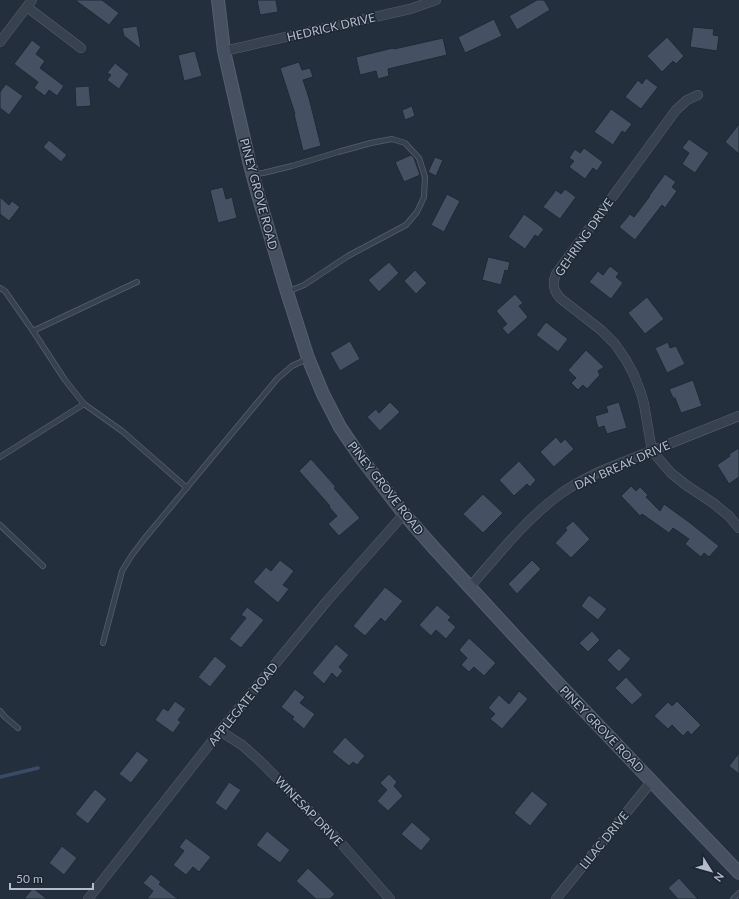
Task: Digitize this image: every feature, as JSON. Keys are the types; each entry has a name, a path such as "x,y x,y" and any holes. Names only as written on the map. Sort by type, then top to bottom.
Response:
{"main road":[{"name":"PINEY GROVE ROAD","path":"218,0 224,51 252,174 308,358 323,394 340,427 360,458 404,514 556,681 739,873"}],"street":[{"name":"HEDRICK DRIVE","path":"224,51 410,9 436,0"},
{"path":"0,42 29,4 81,48"},
{"name":"GEHRING DRIVE","path":"652,451 641,393 626,360 615,344 601,330 556,294 554,280 556,274 676,110 687,100 698,95"},
{"name":"DAY BREAK DRIVE","path":"470,587 544,506 582,480 739,416"},
{"path":"652,451 671,473 686,485 713,502 729,516 739,528"},
{"name":"APPLEGATE ROAD","path":"88,899 220,731 326,601 404,514"},
{"name":"WINESAP DRIVE","path":"220,731 242,745 261,762 339,841 390,899"},
{"name":"LILAC DRIVE","path":"556,899 652,781"}],"lane":[{"path":"252,174 264,173 292,166 351,148 392,139 405,143 419,158 425,178 424,197 417,212 406,225 348,256 304,285 287,292"},
{"path":"33,331 137,282"},
{"path":"0,288 5,291 65,380 84,404 122,431 187,488"},
{"path":"103,643 122,571 132,555 277,379 292,366 308,358"},
{"path":"0,457 84,404"},
{"path":"0,525 43,566"},
{"path":"0,711 18,728"},
{"path":"733,899 739,893"}],"building":[{"path":"75,0 102,0 119,13 109,25"},
{"path":"257,0 276,0 278,12 260,15"},
{"path":"537,0 544,0 550,10 517,30 509,16"},
{"path":"494,19 502,36 465,53 458,37"},
{"path":"137,26 141,49 124,36 122,28"},
{"path":"693,27 714,29 713,35 719,36 717,51 690,47"},
{"path":"667,37 684,56 676,64 673,61 662,72 647,56"},
{"path":"443,38 447,55 388,69 389,76 378,79 376,71 360,75 356,57"},
{"path":"32,40 41,47 36,54 45,61 40,68 64,86 57,96 49,90 45,96 34,88 38,82 14,64"},
{"path":"195,51 202,76 184,81 178,55"},
{"path":"299,62 302,70 310,68 313,77 303,80 321,146 303,151 295,114 280,68"},
{"path":"115,63 129,74 119,89 107,80 111,75 107,73"},
{"path":"646,78 658,87 641,109 625,97 638,80 642,84"},
{"path":"6,84 23,96 9,115 0,108 0,92"},
{"path":"89,86 91,106 76,107 75,87"},
{"path":"412,106 415,116 405,120 402,110"},
{"path":"611,109 632,124 625,133 622,131 613,145 594,132"},
{"path":"739,124 739,154 725,142"},
{"path":"689,139 709,153 695,173 682,164 689,153 682,148"},
{"path":"49,140 67,155 61,162 43,147"},
{"path":"584,148 603,162 597,171 593,168 585,179 569,167 574,161 569,158 575,149 580,153"},
{"path":"411,155 414,158 420,175 404,182 395,162"},
{"path":"435,157 443,160 436,176 428,172"},
{"path":"665,174 676,182 672,187 677,191 665,208 662,205 635,240 619,227 630,214 634,217"},
{"path":"223,187 226,199 232,197 237,218 218,223 210,190"},
{"path":"565,189 576,197 560,219 543,207 556,190 561,194"},
{"path":"447,194 460,201 444,232 431,225"},
{"path":"0,197 9,205 12,201 20,207 9,221 0,214"},
{"path":"524,214 544,229 538,237 535,235 525,249 508,237"},
{"path":"488,257 510,262 508,271 505,270 501,285 482,280"},
{"path":"389,262 399,273 379,292 368,280"},
{"path":"610,266 619,273 616,277 623,283 611,299 589,282 598,271 603,275"},
{"path":"415,270 427,283 416,294 404,281"},
{"path":"515,294 523,303 519,306 528,317 508,335 502,328 507,324 496,311"},
{"path":"647,297 664,319 645,334 628,313"},
{"path":"546,322 568,339 558,352 536,335"},
{"path":"350,341 360,359 340,371 330,353"},
{"path":"668,342 670,348 676,346 685,364 667,373 655,348"},
{"path":"586,350 604,367 598,371 600,375 587,389 583,385 578,390 571,383 576,378 568,370"},
{"path":"693,380 702,406 681,413 675,398 673,398 669,389"},
{"path":"390,402 400,412 380,431 367,417 376,409 379,413"},
{"path":"619,402 627,428 607,434 604,426 598,428 595,416 608,412 606,406"},
{"path":"556,437 561,443 565,439 574,449 554,467 540,452"},
{"path":"739,448 739,477 729,484 717,465 730,456 729,454"},
{"path":"311,459 336,487 334,488 360,518 339,536 328,524 337,516 299,471"},
{"path":"519,461 536,480 530,487 527,484 514,496 499,480"},
{"path":"631,486 636,491 640,487 648,495 646,497 660,511 664,504 719,546 709,557 704,553 701,557 685,544 689,539 673,528 669,533 642,514 640,516 621,496"},
{"path":"483,494 503,513 483,533 463,514"},
{"path":"573,521 590,539 571,558 555,543 567,530 565,528"},
{"path":"280,560 294,571 283,585 289,589 278,603 253,582 266,567 271,571"},
{"path":"532,560 541,569 517,594 508,584"},
{"path":"385,587 403,601 385,622 381,618 365,636 353,626"},
{"path":"589,595 607,609 598,620 581,606"},
{"path":"437,605 451,617 448,620 456,627 446,639 436,630 431,636 419,625"},
{"path":"247,607 264,620 241,648 229,639 246,618 241,615"},
{"path":"592,631 600,640 588,652 579,643"},
{"path":"469,638 496,663 484,676 474,667 469,672 461,665 467,658 459,650"},
{"path":"336,644 349,655 339,667 343,671 337,678 332,673 324,684 312,673"},
{"path":"619,648 631,659 619,672 607,660"},
{"path":"215,656 227,666 210,687 198,677"},
{"path":"626,677 643,695 632,705 615,688"},
{"path":"295,689 305,697 300,703 315,714 304,729 292,719 294,717 281,707"},
{"path":"519,691 528,699 502,729 490,719 495,714 488,708 499,695 509,704"},
{"path":"175,701 186,709 178,720 181,722 173,733 155,720 163,708 168,711"},
{"path":"677,701 701,725 691,735 688,731 683,736 672,725 668,729 654,716 668,702 672,706"},
{"path":"345,737 365,756 357,765 353,762 349,766 332,752"},
{"path":"137,751 149,760 131,783 119,774"},
{"path":"739,753 739,774 729,766"},
{"path":"389,774 397,782 394,786 403,796 388,811 377,801 387,790 380,783"},
{"path":"229,782 241,790 226,811 215,803"},
{"path":"95,789 107,799 88,824 75,814"},
{"path":"532,791 548,804 530,826 514,813"},
{"path":"412,822 431,839 421,851 401,834"},
{"path":"267,831 290,850 280,863 256,845"},
{"path":"186,838 211,857 199,872 193,867 186,875 173,865 184,851 179,847"},
{"path":"62,846 77,858 64,875 49,863"},
{"path":"308,868 335,894 330,899 316,899 296,881"},
{"path":"151,874 161,882 159,884 178,899 147,899 153,891 143,883"},
{"path":"679,878 698,899 678,899 668,888"},
{"path":"33,888 47,899 24,899"}],"waterway":[{"path":"0,777 38,768"}]}
